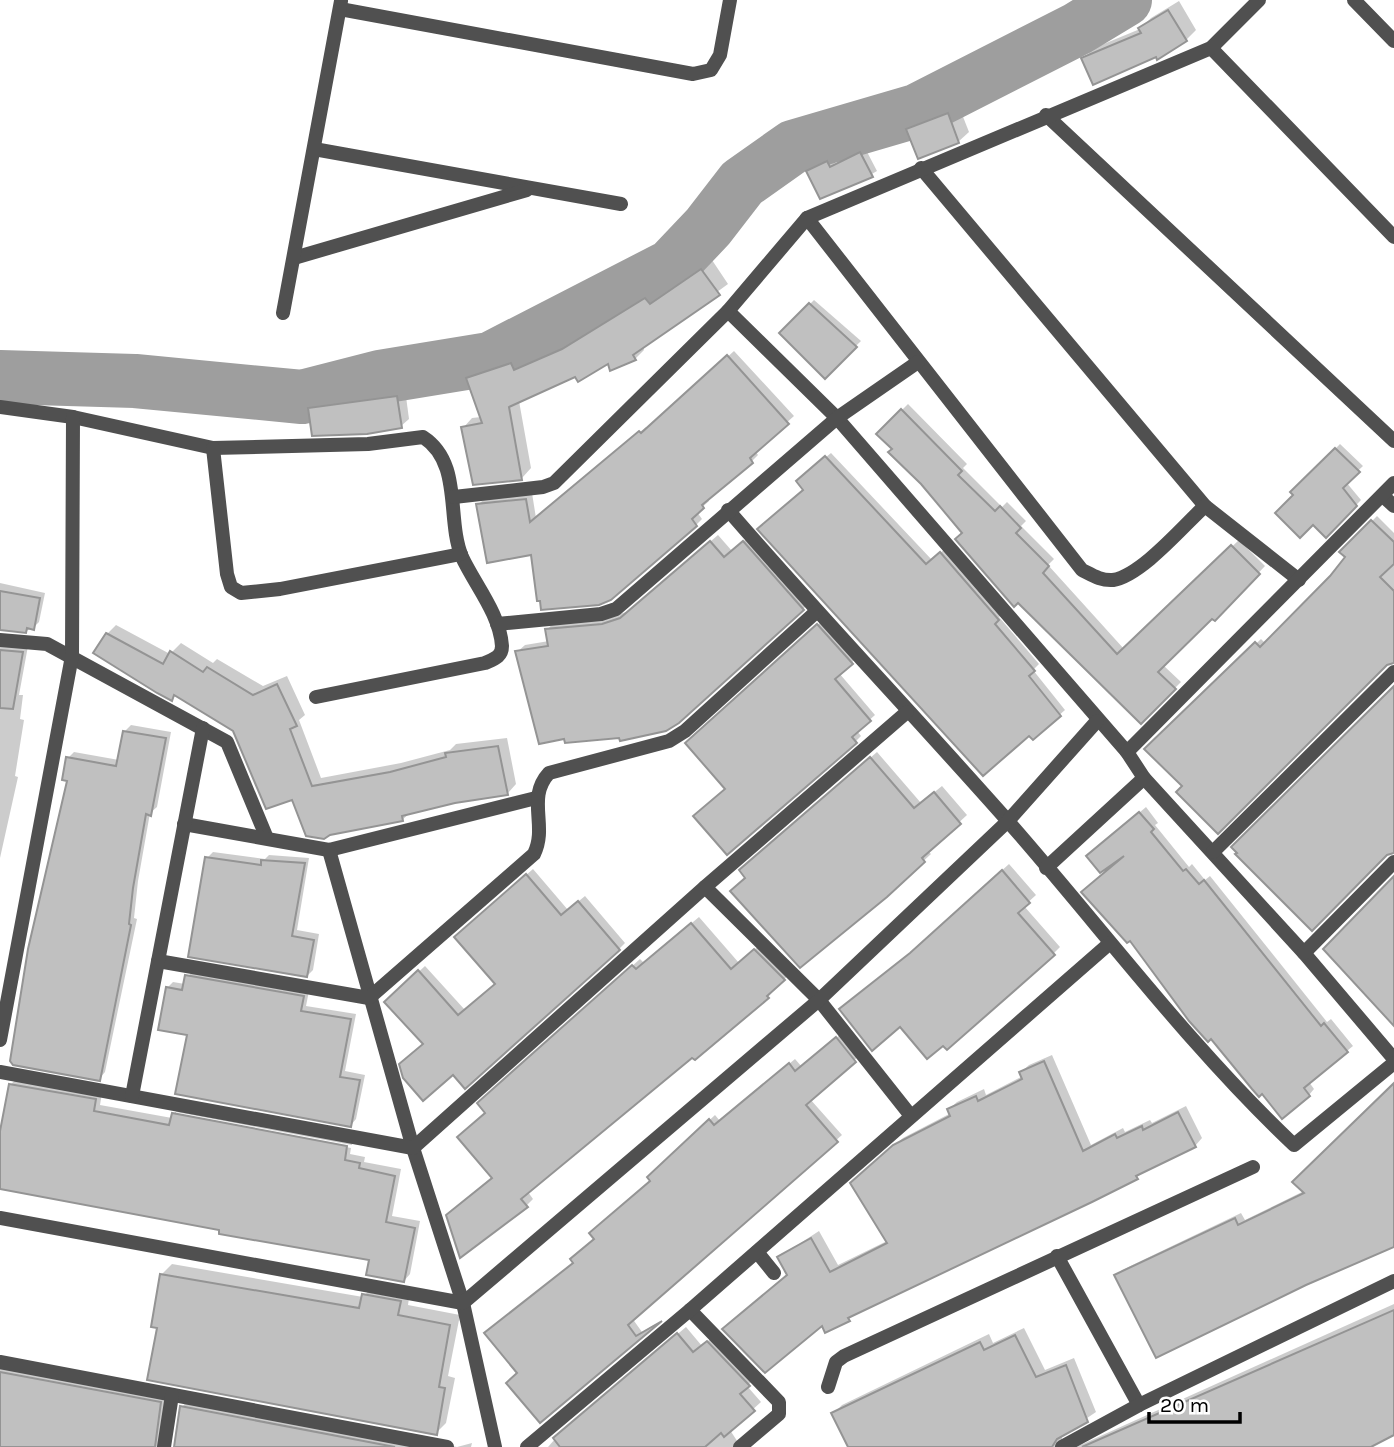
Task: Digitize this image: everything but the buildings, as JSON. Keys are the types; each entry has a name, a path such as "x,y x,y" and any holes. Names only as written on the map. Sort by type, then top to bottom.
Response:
{"street":[{"path":"284,313 341,4 693,74 711,70 720,55 730,0"},
{"path":"454,497 543,487 554,483 728,311 807,218 1046,115 1211,48 1259,0"},
{"path":"1354,0 1394,41"},
{"path":"1211,48 1394,237"},
{"path":"1046,115 1394,441"},
{"path":"314,149 621,204"},
{"path":"921,168 1205,506 1299,580"},
{"path":"293,258 532,188"},
{"path":"807,218 1082,570 1099,579 1114,580 1135,571 1205,506"},
{"path":"728,311 837,418 1126,752 1144,778 1304,953 1394,1061 1294,1145 1264,1116 1110,943 1008,821 816,612 728,510"},
{"path":"497,624 601,614 615,609 837,418 918,362"},
{"path":"0,407 73,416 213,448 368,444 424,437 438,446 454,497 461,554 497,624 501,652 498,657 485,663 316,697"},
{"path":"0,1040 72,656 73,416"},
{"path":"213,448 227,574 231,587 241,593 280,589 461,554"},
{"path":"1126,752 1299,580 1388,501 1394,483"},
{"path":"369,998 534,854 540,835 536,798 539,784 549,773 668,741 685,731 816,612"},
{"path":"0,640 47,644 227,742 266,836"},
{"path":"1213,852 1394,672"},
{"path":"413,1148 705,887 907,712"},
{"path":"463,1303 819,1000 1008,821 1097,721"},
{"path":"132,1096 203,728"},
{"path":"1046,867 1144,778"},
{"path":"184,824 266,836 329,850 536,798"},
{"path":"329,850 413,1148 463,1303 495,1447"},
{"path":"1304,953 1394,862"},
{"path":"705,887 819,1000 911,1116"},
{"path":"527,1447 690,1310 1110,943"},
{"path":"158,961 369,998"},
{"path":"0,1072 413,1148"},
{"path":"828,1387 836,1363 845,1356 1253,1167"},
{"path":"0,1218 463,1303"},
{"path":"757,1252 774,1273"},
{"path":"1057,1256 1139,1405"},
{"path":"1062,1447 1139,1405 1394,1281"},
{"path":"690,1310 779,1402 779,1415 740,1447"},
{"path":"0,1362 447,1447"},
{"path":"163,1447 172,1395"}],"waterway":[{"path":"0,377 135,381 302,397 380,377 490,359 671,266 708,227 742,183 793,147 916,111 1077,29 1125,0"}]}
